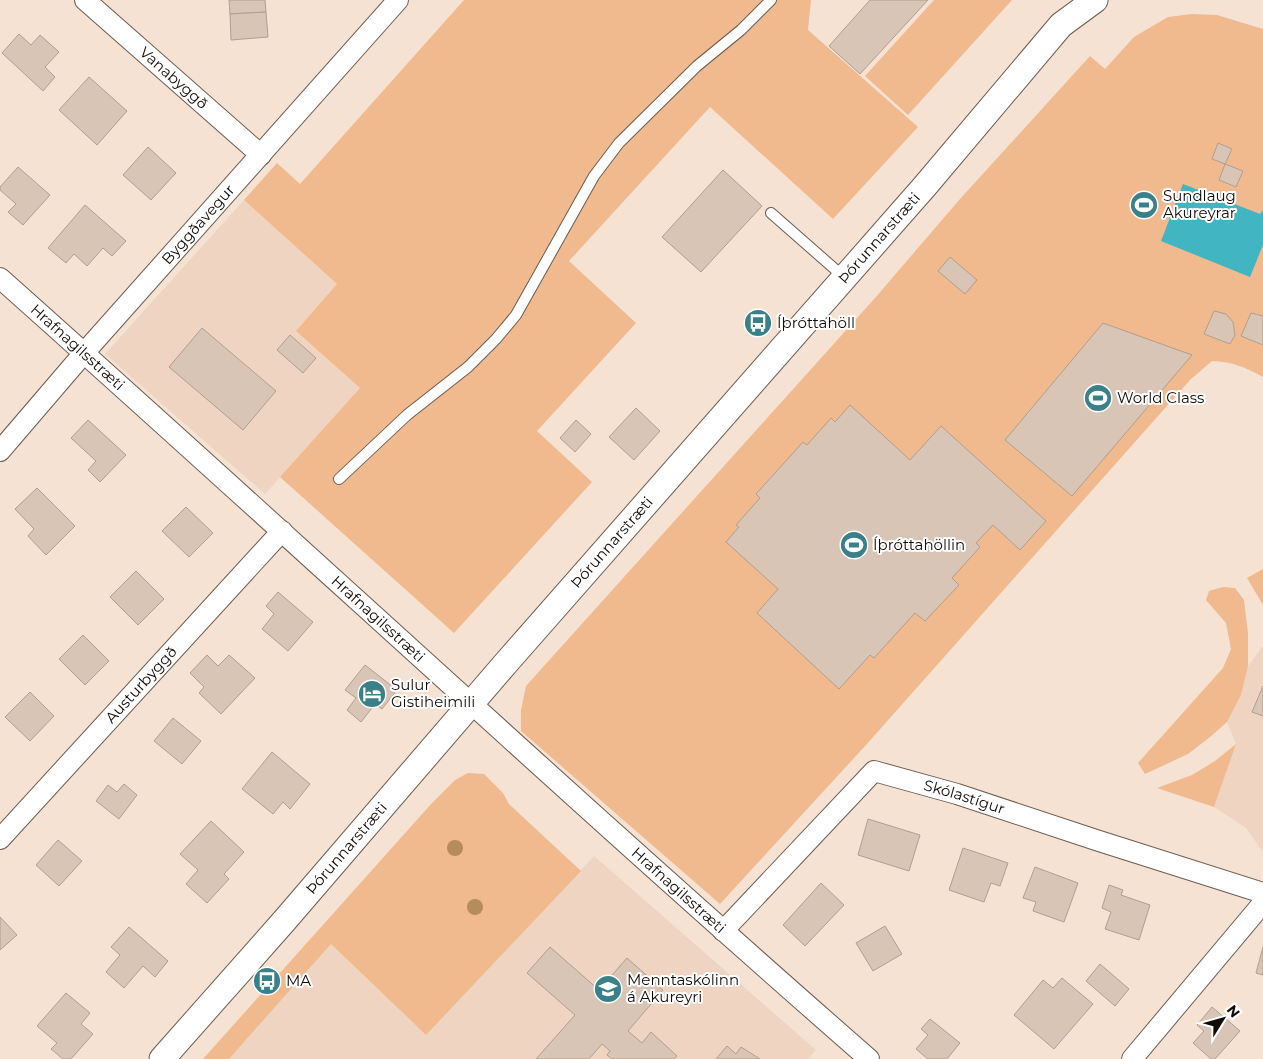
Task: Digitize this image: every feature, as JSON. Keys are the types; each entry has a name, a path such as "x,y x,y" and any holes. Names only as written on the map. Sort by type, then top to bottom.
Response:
{"street":[{"name":"Vanabyggð","path":"85,0 262,155"},
{"name":"Byggðavegur","path":"0,451 84,353 398,0"},
{"name":"Þórunnarstræti","path":"1061,25 1071,0"},
{"name":"Þórunnarstræti","path":"162,1059 285,920 429,751 845,278 1061,25 1095,0"},
{"name":"Hrafnagilsstræti","path":"0,278 282,531 471,705 869,1059"},
{"name":"Austurbyggð","path":"0,839 282,531"},
{"name":"Skólastígur","path":"723,931 874,771 957,794 1263,893"},
{"path":"1132,1059 1263,903"}],"lane":[{"path":"339,479 407,415 468,367 496,339 516,315 594,176 619,143 696,66 741,30 771,0"},
{"path":"771,213 845,278"}],"shaded area":[{"path":"464,0 811,0 808,30 918,127 833,219 710,107 569,261 636,323 537,431 592,482 454,633 280,477 360,388 296,331 337,284 244,200 277,163 300,184"},
{"path":"934,0 1012,0 908,115 865,76"},
{"path":"1192,14 1217,15 1263,29 1263,377 1239,366 1212,361 1190,380 866,745 720,904 521,731 521,710 526,686 1090,56 1105,69 1134,37 1168,17"},
{"path":"244,200 337,284 296,331 360,388 265,494 105,354"},
{"path":"1263,569 1263,605 1247,578"},
{"path":"1223,587 1235,588 1244,600 1248,633 1248,666 1241,695 1227,722 1210,737 1188,754 1145,774 1138,763 1223,668 1231,649 1226,623 1206,600 1209,591"},
{"path":"1263,646 1263,852 1246,828 1214,807 1236,744 1227,722 1241,695 1248,666"},
{"path":"1236,744 1214,807 1157,788 1192,775 1215,761"},
{"path":"468,773 484,774 503,793 509,804 581,871 426,1035 331,944 229,1059 203,1059 432,803 455,780"},
{"name":"Menntaskólinn á Akureyri","path":"594,856 816,1050 808,1059 229,1059 331,944 426,1035"}],"water":[{"path":"1183,184 1260,214 1263,210 1263,245 1250,277 1161,241"}],"building":[{"path":"229,0 265,0 266,12 230,14"},
{"path":"870,0 928,0 860,74 829,46"},
{"path":"266,12 268,37 231,40 230,14"},
{"path":"19,34 31,45 40,35 59,52 45,67 55,77 43,91 2,53"},
{"path":"89,77 127,111 97,145 59,110"},
{"path":"1218,143 1232,149 1225,164 1212,159"},
{"path":"148,147 176,173 151,200 123,175"},
{"path":"1225,164 1243,171 1236,187 1219,180"},
{"path":"18,167 50,195 23,225 8,212 16,204 0,190 0,187"},
{"path":"723,170 762,206 701,272 662,237"},
{"path":"85,205 126,241 112,256 103,248 87,266 74,254 66,263 48,248"},
{"path":"950,257 977,280 965,294 938,271"},
{"path":"1214,311 1226,314 1233,322 1235,335 1230,344 1204,334"},
{"path":"1251,313 1263,316 1263,345 1241,336"},
{"name":"World Class","path":"1103,323 1192,355 1072,496 1005,440"},
{"path":"202,328 276,391 243,430 169,367"},
{"path":"290,335 316,358 303,373 277,350"},
{"name":"Íþróttahöllin","path":"850,405 910,460 941,426 1046,521 1020,550 993,525 976,543 980,547 952,578 959,585 925,621 915,613 874,658 870,655 839,689 757,613 778,589 726,542 739,527 736,525 760,498 756,494 803,442 807,445 831,418 835,422"},
{"path":"636,408 660,431 634,460 609,437"},
{"path":"88,420 126,455 100,482 88,470 96,461 71,438"},
{"path":"576,420 591,434 575,452 560,438"},
{"path":"37,488 75,526 46,555 28,536 34,529 15,509"},
{"path":"186,507 213,533 189,557 162,531"},
{"path":"136,571 164,599 138,625 110,597"},
{"path":"278,592 313,622 288,651 262,629 274,614 266,606"},
{"path":"83,635 109,661 85,685 59,659"},
{"path":"207,655 218,666 229,655 255,678 221,714 199,693 204,687 190,673"},
{"name":"Sulur Gistiheimili","path":"365,665 397,690 382,709 375,704 361,722 347,710 356,698 345,690"},
{"path":"1263,686 1263,716 1252,712"},
{"path":"30,692 54,716 30,741 5,717"},
{"path":"173,718 201,741 182,764 154,741"},
{"path":"272,752 310,784 290,809 283,802 273,814 242,789"},
{"path":"124,784 137,795 119,819 96,801 108,785 117,792"},
{"path":"868,819 920,835 909,871 858,855"},
{"path":"211,821 244,852 224,874 229,879 207,903 186,884 198,870 180,854"},
{"path":"58,840 82,861 59,886 36,865"},
{"path":"963,848 1008,863 1000,886 991,883 984,902 949,890"},
{"path":"1035,867 1078,883 1064,922 1033,911 1036,902 1023,898"},
{"path":"821,883 844,905 805,946 783,925"},
{"path":"1109,885 1123,890 1121,895 1150,905 1139,940 1105,929 1111,912 1102,908"},
{"path":"0,917 17,935 0,950"},
{"path":"885,926 902,954 873,971 856,943"},
{"path":"129,927 168,961 155,977 143,966 124,988 106,972 120,955 111,947"},
{"path":"550,947 599,990 627,958 663,990 628,1031 642,1043 651,1032 677,1056 674,1059 612,1059 607,1055 610,1051 602,1044 589,1059 536,1059 575,1015 527,973"},
{"path":"1263,947 1263,975 1256,973"},
{"path":"1100,964 1129,989 1115,1006 1086,981"},
{"path":"1062,978 1093,1004 1054,1049 1014,1015 1043,980 1053,988"},
{"path":"66,993 90,1013 81,1024 93,1034 71,1059 63,1059 51,1049 57,1043 37,1026"},
{"path":"1212,1007 1240,1031 1215,1059 1211,1059 1193,1043 1204,1031 1197,1025"},
{"path":"930,1019 960,1043 947,1059 928,1059 916,1049 928,1035 921,1029"},
{"path":"727,1046 736,1054 741,1047 760,1059 716,1059"}],"place":[{"name":"Sundlaug Akureyrar","path":"1144,205"},
{"name":"Íþróttahöll","path":"758,323"},
{"name":"World Class","path":"1098,398"},
{"name":"Íþróttahöllin","path":"854,545"},
{"name":"Sulur Gistiheimili","path":"372,694"},
{"name":"MA","path":"267,981"},
{"name":"Menntaskólinn á Akureyri","path":"608,989"}]}
